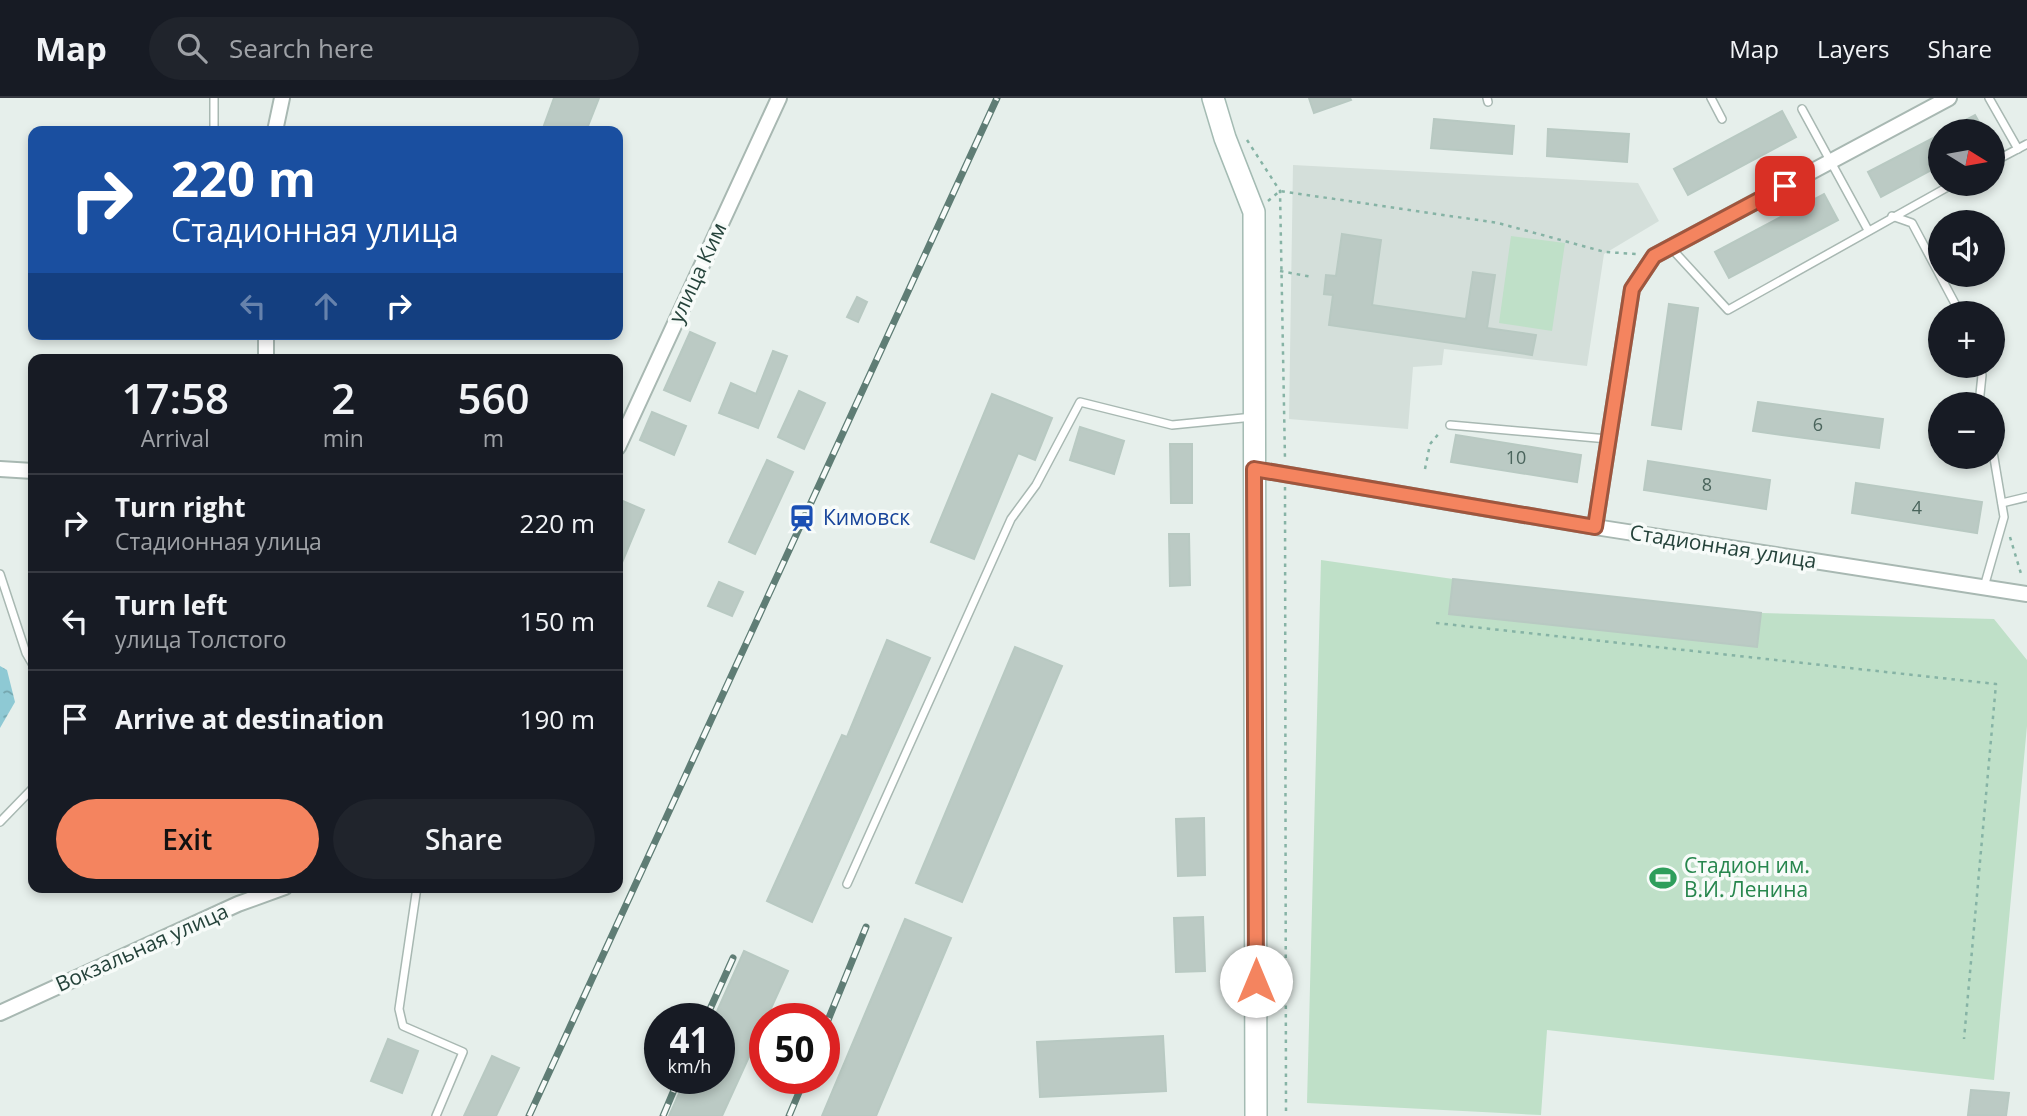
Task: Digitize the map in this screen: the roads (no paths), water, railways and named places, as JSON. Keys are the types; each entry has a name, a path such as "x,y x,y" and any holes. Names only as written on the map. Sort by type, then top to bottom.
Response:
{"main road":[{"path":"1213,98 1225,138 1254,212 1256,1116"}],"street":[{"path":"276,126 282,98"},
{"name":"улица Ким","path":"623,436 779,98"},
{"path":"1595,527 1632,289 1654,256 1949,98"},
{"path":"0,469 28,471"},
{"name":"Стадионная улица","path":"1254,469 1595,527 1983,588 2025,588"},
{"name":"Вокзальная улица","path":"0,1013 269,893"}],"lane":[{"path":"214,98 214,126"},
{"path":"1711,98 1722,118"},
{"path":"1989,98 2018,149"},
{"path":"1802,109 1868,230"},
{"path":"2006,155 2027,144"},
{"path":"1670,247 1728,310 1930,196"},
{"path":"1892,216 1912,223 1954,301"},
{"path":"847,884 1011,519 1036,485 1080,402 1172,425 1254,417"},
{"path":"1450,425 1608,439"},
{"path":"1983,588 2004,517 1996,469"},
{"path":"2002,503 2027,497"},
{"path":"0,574 28,656"},
{"path":"0,822 28,793"},
{"path":"416,893 399,1009 403,1026 463,1052 436,1116"}],"water":[{"path":"0,666 7,670 15,702 0,728"}],"railway":[{"path":"529,1116 997,98"},
{"path":"835,1003 866,927"},
{"path":"713,1003 733,958"},
{"path":"663,1116 672,1094"},
{"path":"789,1116 798,1094"}],"place":[{"name":"Кимовск","path":"802,518"},
{"name":"Стадион им. В.И. Ленина","path":"1663,878"}]}
